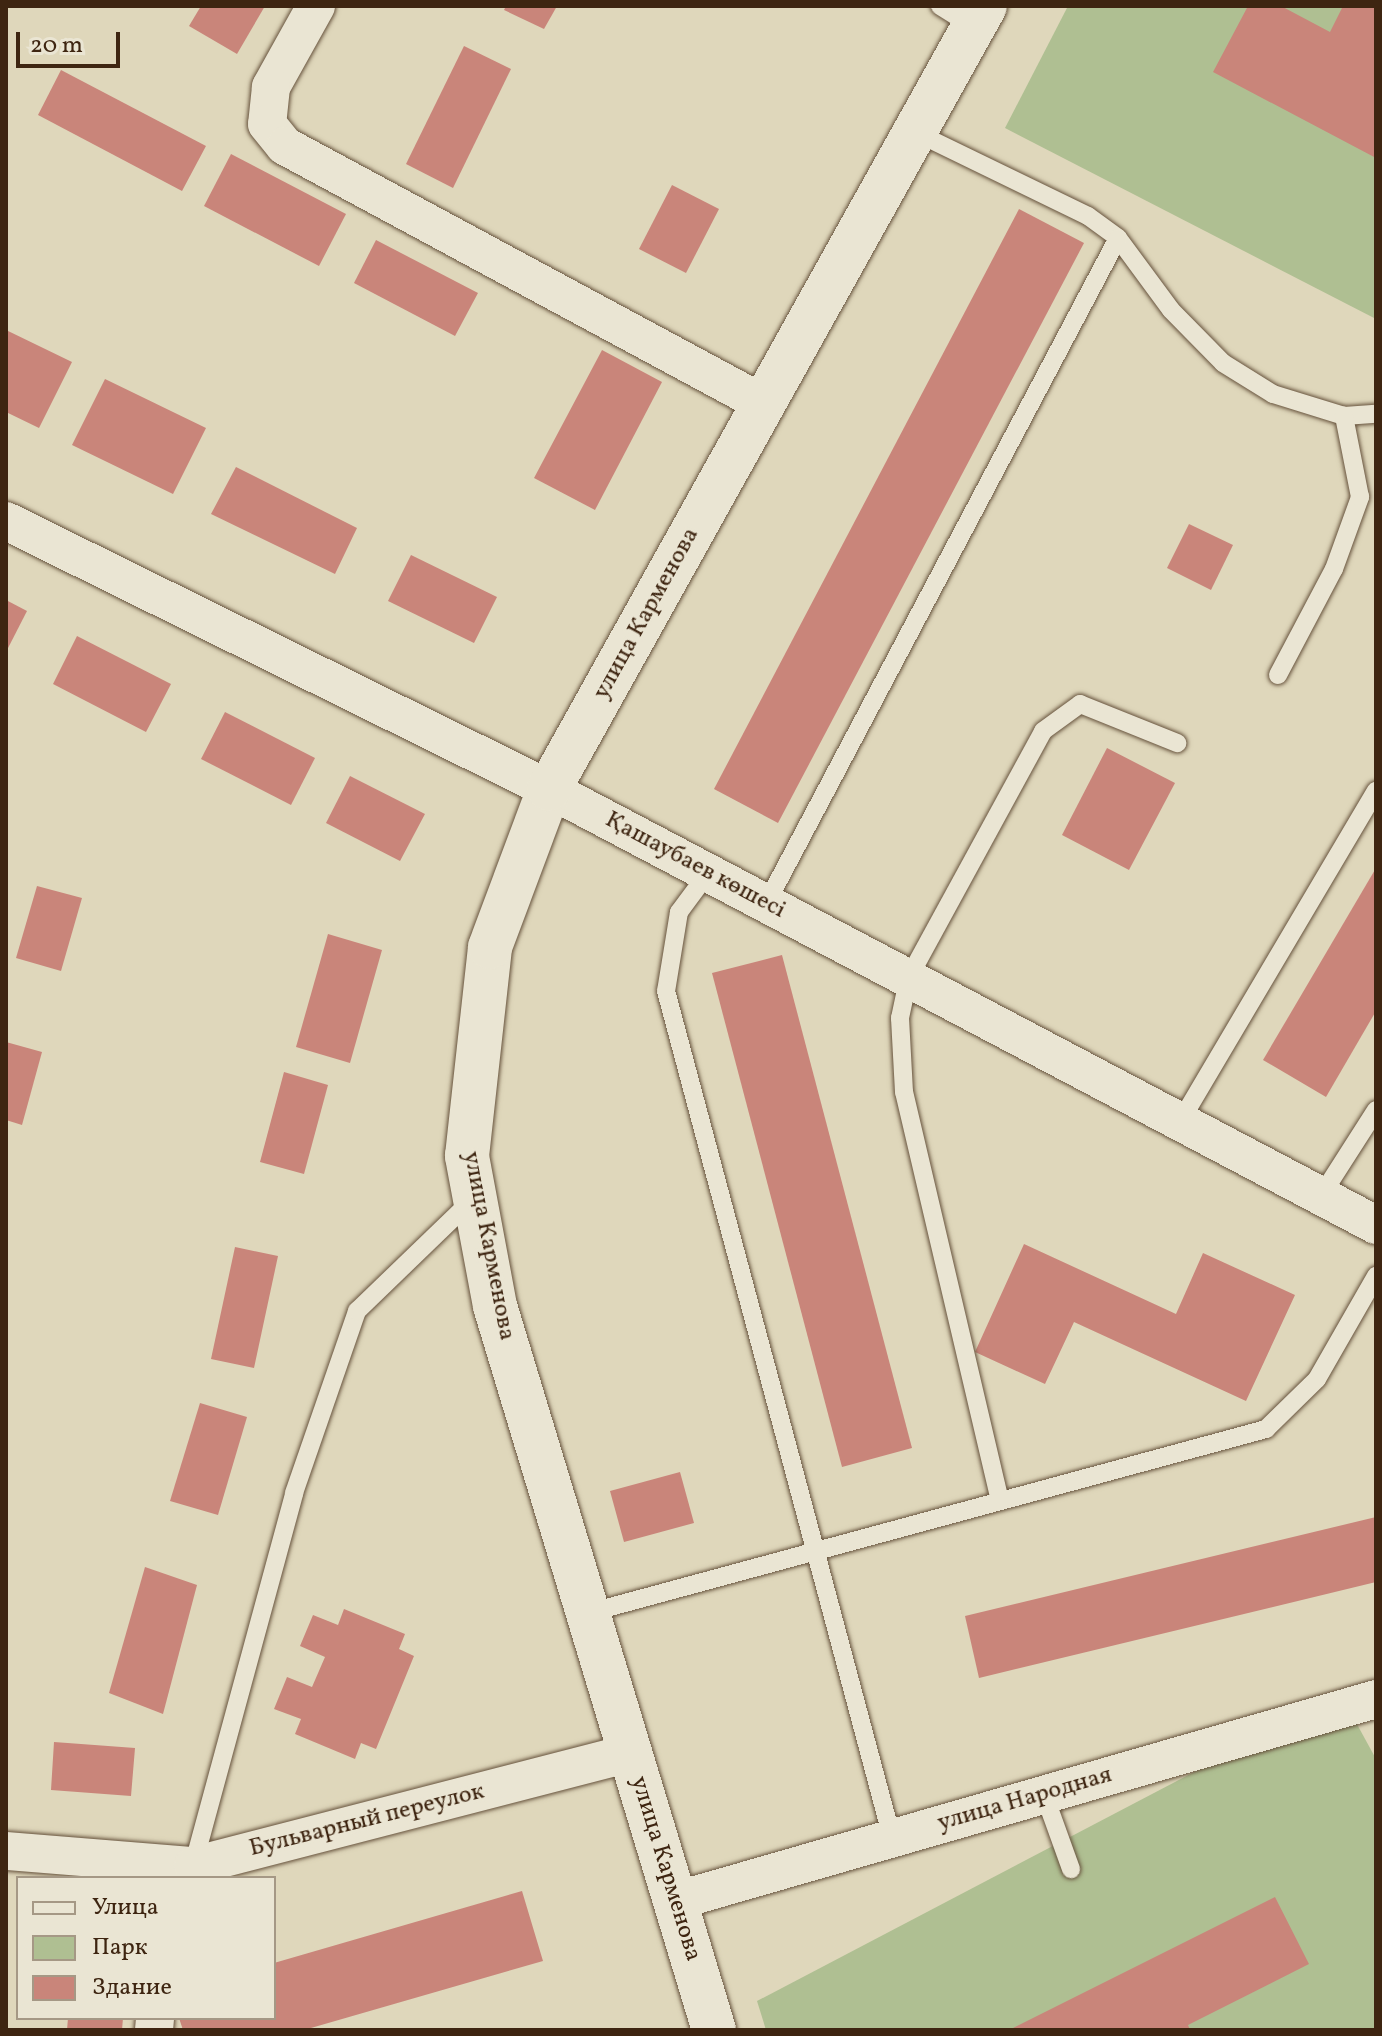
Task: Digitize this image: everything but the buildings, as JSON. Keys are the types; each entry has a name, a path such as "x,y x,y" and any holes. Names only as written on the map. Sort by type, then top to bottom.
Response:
{"street":[{"path":"316,6 271,87 267,124 285,146 764,404"},
{"name":"улица Карменова","path":"714,2030 495,1306 467,1156 490,947 549,789 915,132 966,13"},
{"name":"Қашаубаев көшесі","path":"6,521 549,789 1376,1225"},
{"name":"улица Народная","path":"675,1901 1376,1699"},
{"name":"Бульварный переулок","path":"6,1851 191,1872 631,1753"}],"lane":[{"path":"915,132 1088,216 1118,238 1171,310 1223,363 1273,394 1344,416 1376,414"},
{"path":"766,904 1118,238"},
{"path":"1278,675 1334,569 1360,497 1344,416"},
{"path":"1000,1501 904,1092 900,1018 908,979 1043,731 1080,704 1177,743"},
{"path":"1180,1122 1376,791"},
{"path":"708,873 679,912 666,991 813,1552 892,1838"},
{"path":"1321,1196 1376,1110"},
{"path":"191,1872 294,1493 357,1311 474,1198"},
{"path":"588,1613 1266,1429 1317,1379 1376,1276"},
{"path":"1044,1794 1071,1869"}],"green space":[{"path":"1068,6 1376,6 1376,319 1005,128"},
{"path":"1341,1695 1376,1759 1376,2030 766,2030 757,2001"}]}
